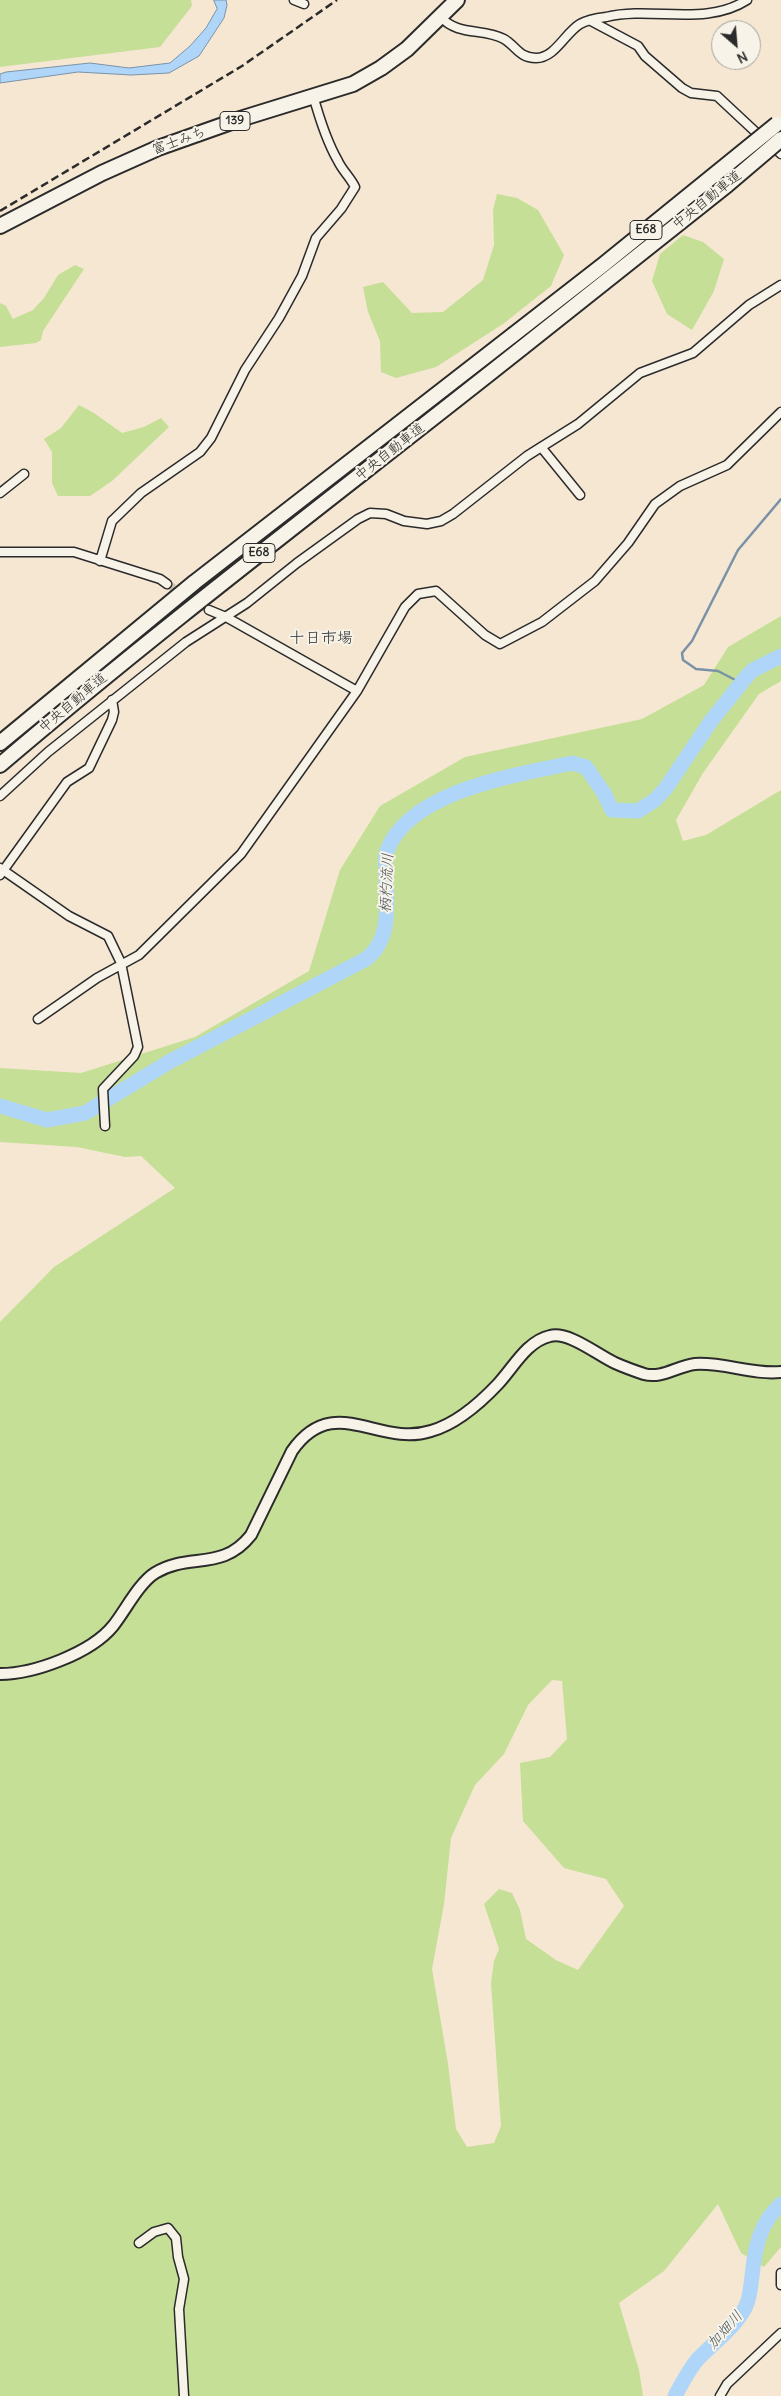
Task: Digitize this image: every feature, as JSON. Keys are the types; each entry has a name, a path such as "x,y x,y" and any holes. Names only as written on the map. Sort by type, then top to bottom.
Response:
{"highway":[{"name":"富士みち","path":"0,226 102,173 158,148 313,95 353,84 382,68 407,49 457,0"},
{"name":"中央自動車道","path":"0,743 195,582 603,265 779,122"},
{"name":"中央自動車道","path":"0,765 100,679 206,594 523,347 781,139"}],"street":[{"path":"294,0 304,4"},
{"path":"440,17 446,24 456,28 504,39 520,54 528,58 538,58 549,53 580,24 608,16 654,12 673,14 725,12 747,0"},
{"path":"590,21 638,46 645,56 682,88 691,93 717,96 753,131 781,154"},
{"path":"100,561 112,521 141,493 200,452 211,438 245,370 279,318 302,276 316,238 341,210 356,186 348,172 338,162 319,116 313,95"},
{"path":"0,796 48,752 186,642 247,603 297,563 364,516 370,513 386,514 404,521 427,524 441,521 453,514 541,447 578,424 640,372 693,353 749,305 781,286"},
{"path":"38,1019 121,963 139,955 241,854 357,691 405,606 418,594 436,591 485,635 500,644 542,622 595,580 622,550 655,504 680,486 727,465 781,412"},
{"path":"541,447 580,495"},
{"path":"0,493 24,474"},
{"path":"0,552 74,552 160,579 167,584"},
{"path":"209,610 226,617 357,691"},
{"path":"105,1126 103,1089 134,1056 138,1047 121,963 108,936 69,916 1,871 67,782 89,768 112,720 114,712 112,700"},
{"path":"0,1674 27,1671 50,1664 94,1643 110,1630 153,1574 167,1567 219,1558 243,1545 251,1535 292,1451 300,1440 311,1431 337,1422 354,1423 388,1433 405,1435 431,1431 456,1419 484,1398 533,1345 551,1336 559,1336 582,1344 616,1363 651,1375 660,1375 681,1367 696,1364 726,1365 770,1373 781,1372"},
{"path":"139,2243 162,2229 168,2228 176,2238 178,2257 184,2278 179,2309 184,2396"},
{"path":"781,2273 781,2285"},
{"path":"720,2396 727,2384 781,2333"}],"green space":[{"path":"0,0 191,0 192,6 160,47 0,67"},
{"path":"497,194 517,198 538,210 564,255 551,286 503,324 436,367 396,378 381,372 380,341 368,312 363,287 383,282 412,313 443,312 483,280 494,245 493,210"},
{"path":"683,235 703,242 724,259 714,291 692,330 667,314 652,281 660,254"},
{"path":"75,265 84,269 43,331 41,340 36,343 0,347 0,303 6,306 13,319 33,310 44,298 58,275"},
{"path":"79,405 122,433 144,427 161,418 169,427 112,481 90,496 58,496 52,483 52,452 44,439 61,428"},
{"path":"781,616 781,681 759,694 703,773 676,820 683,841 706,835 781,790 781,2247 764,2267 741,2253 718,2204 664,2271 619,2303 639,2370 643,2396 0,2396 0,1322 54,1267 175,1188 141,1156 125,1157 77,1147 0,1142 0,1068 81,1073 195,1037 309,971 340,870 380,806 465,757 642,719 704,685 728,647","holes":["552,1680 562,1681 567,1739 550,1757 520,1763 523,1821 564,1868 606,1879 624,1906 578,1970 556,1960 526,1939 520,1910 512,1893 499,1889 484,1904 499,1949 494,1961 491,1983 501,2126 494,2143 467,2147 456,2129 448,2064 432,1969 444,1904 451,1838 475,1785 504,1754 528,1705"]}],"water":[{"path":"214,0 226,0 227,5 224,18 199,56 169,73 131,75 78,72 0,83 0,74 6,72 90,63 129,68 170,63 190,46 206,28 217,9"}],"waterway":[{"path":"741,683 718,671 696,669 683,660 682,653 692,641 738,550 781,499"},
{"name":"柄杓流川","path":"0,1106 47,1120 85,1113 169,1062 366,959 375,951 381,941 384,930 387,906 387,851 399,830 417,814 440,800 495,780 572,763 586,767 604,793 612,810 638,811 655,800 666,788 711,721 747,676 753,670 781,656"},
{"name":"加畑川","path":"675,2396 697,2360 742,2314 749,2295 759,2237 768,2220 781,2204"}],"tunnel":[{"path":"167,584 209,610"}],"railway":[{"path":"0,211 242,66 337,0"}],"district":[{"name":"十日市場","path":"321,638"}]}
